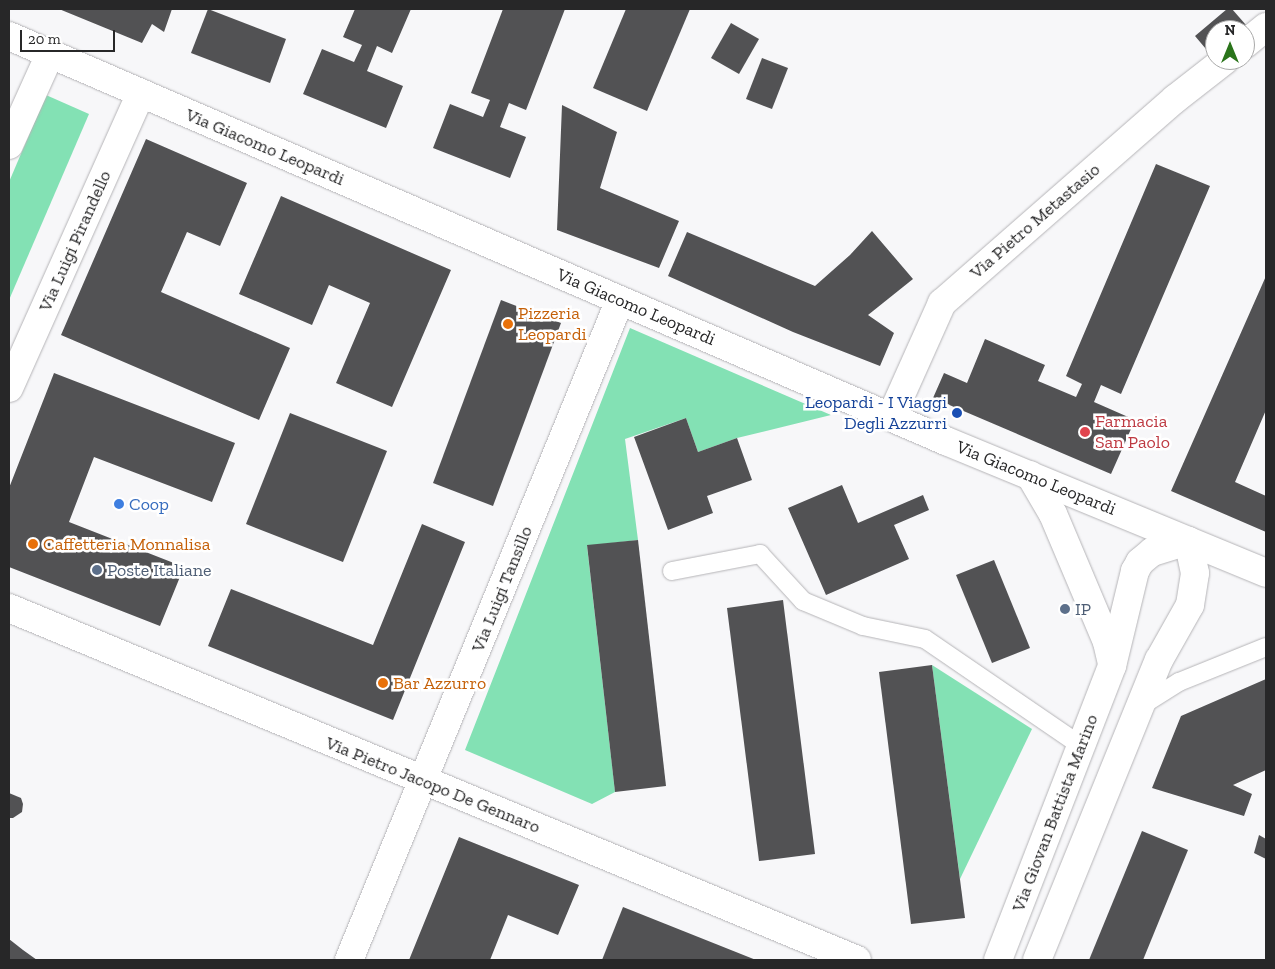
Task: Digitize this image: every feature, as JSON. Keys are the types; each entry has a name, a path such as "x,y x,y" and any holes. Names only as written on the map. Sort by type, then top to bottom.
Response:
{"street":[{"path":"1255,36 1266,27"},
{"name":"Via Giacomo Leopardi","path":"9,36 891,417 1266,573"},
{"path":"9,145 50,54"},
{"name":"Via Pietro Metastasio","path":"891,417 942,303 1176,99 1212,70"},
{"name":"Via Luigi Pirandello","path":"9,388 141,93"},
{"name":"Via Luigi Tansillo","path":"349,960 620,300"},
{"path":"1030,475 1046,499 1057,522 1108,642 1112,666"},
{"name":"Via Giovan Battista Marino","path":"998,960 1112,666 1119,644 1132,578 1140,562 1160,548 1188,541 1196,573 1193,596 1186,614 1159,660 1037,960"},
{"name":"Via Pietro Jacopo De Gennaro","path":"9,608 364,757 424,780 857,960"}],"lane":[{"path":"672,571 760,554 803,601 863,626 925,639 1081,746"},
{"path":"1141,706 1180,682 1266,647"}],"green space":[{"path":"46,95 89,114 9,300 9,182"},
{"path":"630,328 831,415 737,438 698,452 686,418 625,439 638,540 587,546 615,792 592,804 465,750"},
{"path":"932,665 1032,729 960,879"}],"building":[{"path":"59,9 172,9 164,32 152,24 142,43"},
{"path":"208,9 286,39 270,83 191,53"},
{"path":"355,9 411,9 392,53 377,46 367,71 403,86 386,128 303,94 322,49 354,62 362,45 343,37"},
{"path":"503,9 565,9 526,110 509,103 500,127 526,137 510,178 433,148 450,104 483,117 490,100 471,93"},
{"path":"626,9 690,9 647,111 593,88"},
{"path":"1227,9 1232,9 1242,20 1214,20"},
{"path":"731,23 759,39 739,74 711,58"},
{"path":"1205,28 1205,48 1195,36"},
{"path":"762,58 788,68 772,109 746,99"},
{"path":"562,105 617,132 600,188 679,221 659,268 557,230"},
{"path":"146,139 247,183 220,246 187,232 161,292 290,348 259,420 61,335"},
{"path":"1156,164 1210,186 1121,394 1101,385 1094,402 1135,420 1111,474 933,398 944,373 967,383 985,339 1045,365 1038,381 1076,397 1082,384 1066,376"},
{"path":"281,196 451,270 392,407 336,383 370,303 329,285 312,325 239,294"},
{"path":"872,231 913,279 868,315 894,333 880,366 793,332 668,276 687,232 815,286 850,255"},
{"path":"1266,276 1266,410 1235,482 1266,496 1266,532 1171,491"},
{"path":"501,300 561,323 493,506 433,483"},
{"path":"54,373 235,443 212,502 94,457 69,522 184,567 160,626 9,567 9,488"},
{"path":"290,413 387,451 343,562 246,524"},
{"path":"686,418 698,452 737,438 752,480 707,496 713,513 668,530 634,437"},
{"path":"842,485 858,523 923,495 929,510 894,525 909,559 826,595 788,508"},
{"path":"422,524 465,542 393,720 208,646 231,589 373,645"},
{"path":"638,540 666,786 615,792 587,545"},
{"path":"994,560 1030,648 992,663 956,575"},
{"path":"783,600 815,854 759,861 727,608"},
{"path":"932,665 965,918 911,924 879,672"},
{"path":"1266,679 1266,770 1233,785 1252,794 1244,816 1152,788 1181,716"},
{"path":"9,793 21,798 23,804 22,812 13,818 9,818"},
{"path":"1142,831 1188,850 1143,960 1089,960"},
{"path":"1259,835 1266,839 1266,859 1254,853"},
{"path":"459,837 579,885 558,935 508,915 490,960 409,960"},
{"path":"623,907 756,960 602,960"},
{"path":"9,939 23,950 37,960 9,960"}],"place":[{"name":"Pizzeria Leopardi","path":"508,324"},
{"name":"Leopardi - I Viaggi Degli Azzurri","path":"957,413"},
{"name":"Farmacia San Paolo","path":"1085,432"},
{"name":"Coop","path":"119,504"},
{"name":"Caffetteria Monnalisa","path":"33,544"},
{"name":"Poste Italiane","path":"97,570"},
{"name":"IP","path":"1065,609"},
{"name":"Bar Azzurro","path":"383,683"}]}
